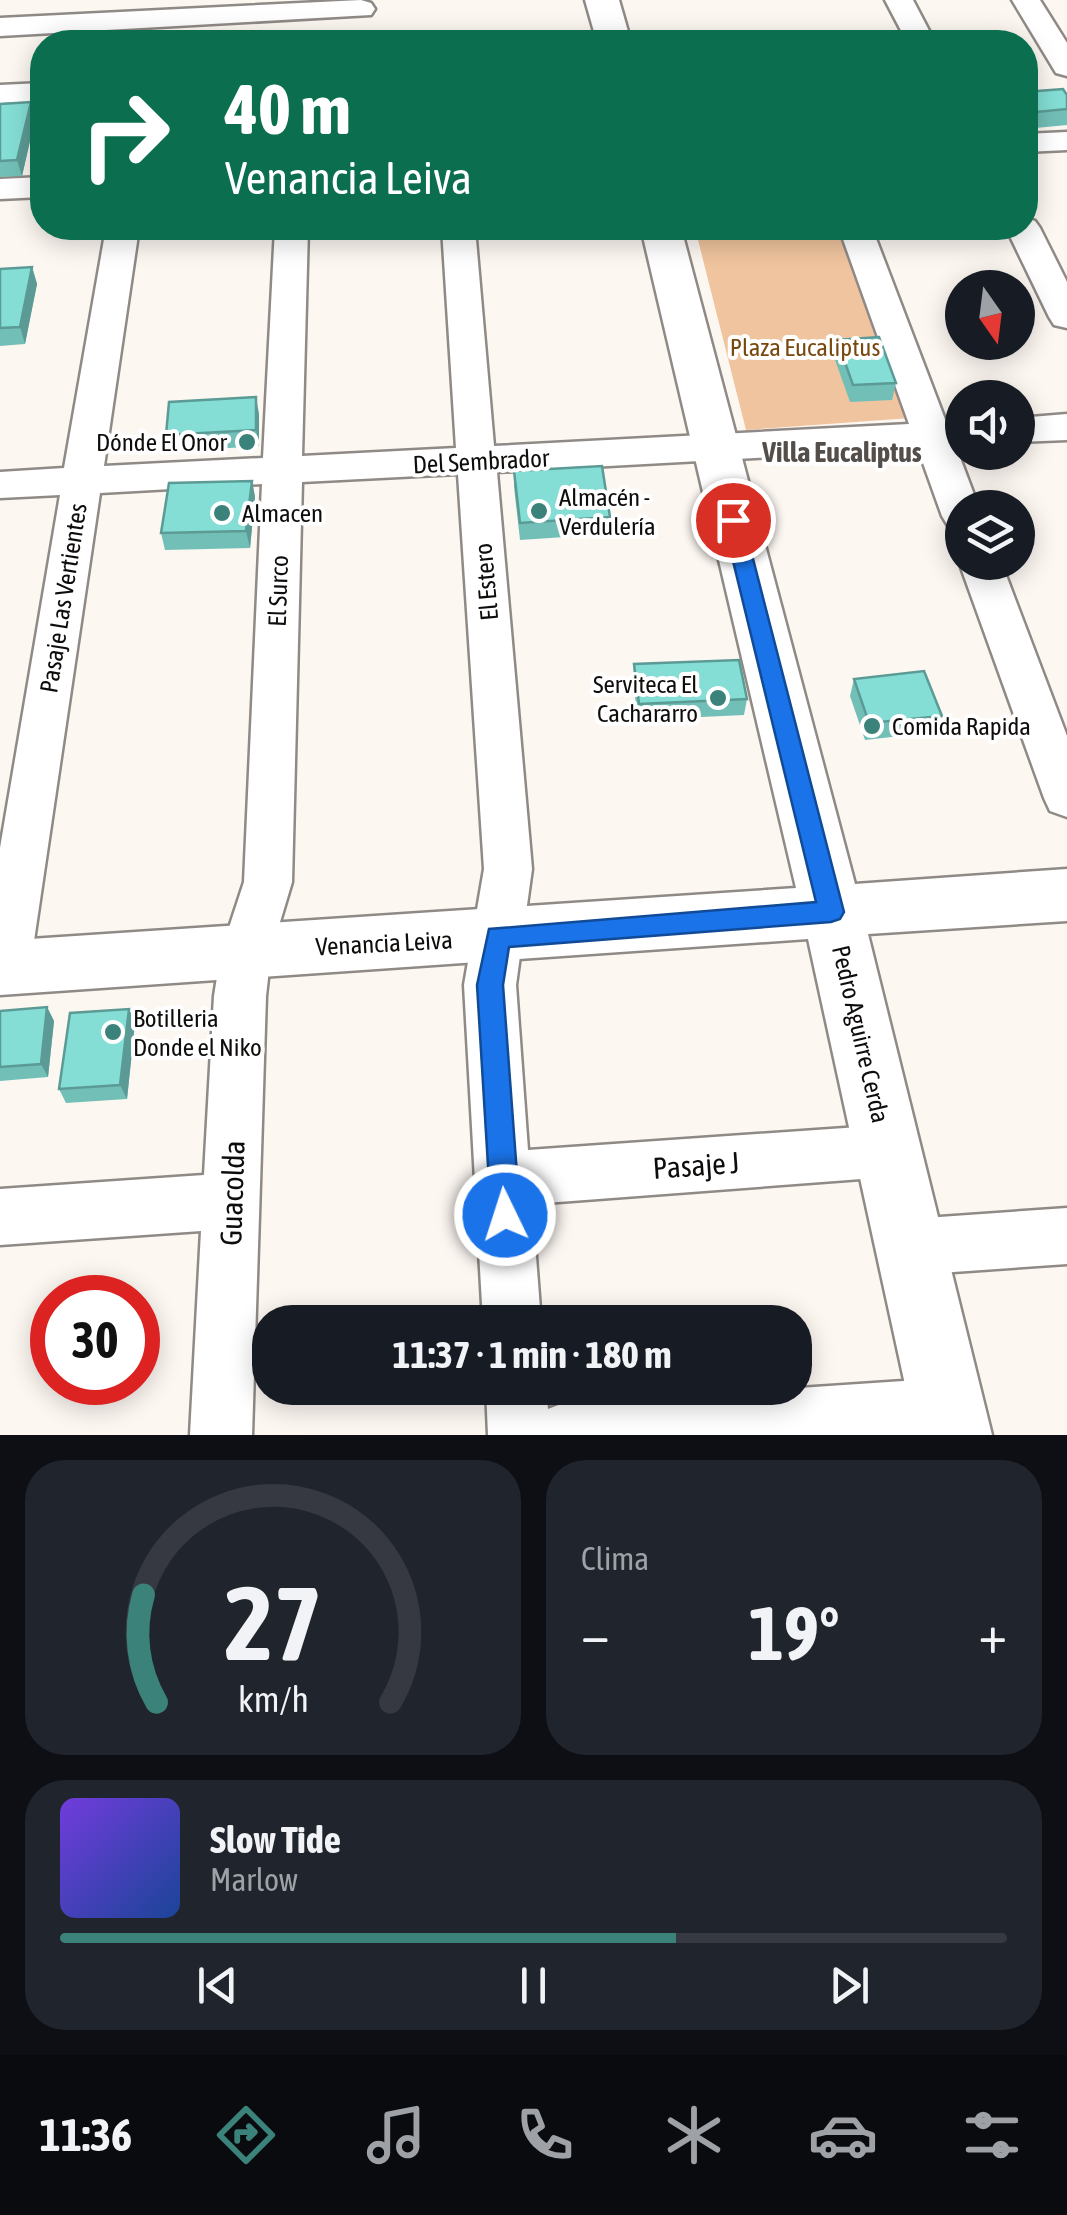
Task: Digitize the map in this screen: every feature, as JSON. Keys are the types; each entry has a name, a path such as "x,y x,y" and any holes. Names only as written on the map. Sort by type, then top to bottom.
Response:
{"street":[{"path":"6,0 0,26 361,5 362,30"},
{"path":"602,0 611,30"},
{"path":"899,0 915,30"},
{"path":"1026,0 1067,67"},
{"path":"0,94 30,93"},
{"path":"1038,143 1067,141"},
{"path":"0,188 30,187"},
{"name":"Pasaje Las Vertientes","path":"2,968 120,240"},
{"name":"El Surco","path":"246,952 268,882 291,240"},
{"name":"El Estero","path":"459,240 508,869 490,985 511,1305"},
{"name":"Pedro Aguirre Cerda","path":"664,240 831,912 951,1422"},
{"path":"861,240 945,428"},
{"path":"1029,240 1067,317"},
{"path":"1035,429 1067,428"},
{"name":"Del Sembrador","path":"0,484 945,435"},
{"path":"987,580 1067,798"},
{"name":"Venancia Leiva","path":"2,968 1067,895"},
{"name":"Guacolda","path":"221,1435 240,996 246,952"},
{"name":"Pasaje J","path":"503,1179 888,1151"},
{"path":"0,1217 232,1201"},
{"path":"911,1248 1067,1236"},
{"path":"517,1405 519,1435"},
{"path":"561,1435 951,1422"}],"green space":[{"name":"Plaza Eucaliptus","path":"698,240 849,240 911,418 746,430"}],"building":[{"path":"1063,89 1067,109 1038,112 1038,91"},
{"path":"30,102 17,160 0,161 0,104"},
{"path":"32,267 20,327 0,328 0,269"},
{"path":"879,337 896,383 853,385 837,340"},
{"path":"256,397 256,430 166,435 169,402"},
{"path":"602,466 610,517 520,523 514,471"},
{"path":"252,481 246,531 161,533 169,483"},
{"path":"739,660 747,699 639,704 634,664"},
{"path":"924,671 942,716 869,723 854,679"},
{"path":"47,1007 41,1064 0,1067 0,1011"},
{"path":"129,1009 120,1085 59,1089 70,1013"}],"place":[{"name":"Dónde El Onor","path":"247,442"},
{"name":"Almacén - Verdulería","path":"539,511"},
{"name":"Almacen","path":"222,513"},
{"name":"Serviteca El Cachararro","path":"718,698"},
{"name":"Comida Rapida","path":"872,726"},
{"name":"Botilleria Donde el Niko","path":"113,1032"}],"district":[{"name":"Villa Eucaliptus","path":"842,452"}],"route":[{"path":"505,1215 490,985 498,937 831,912 733,520"}]}
